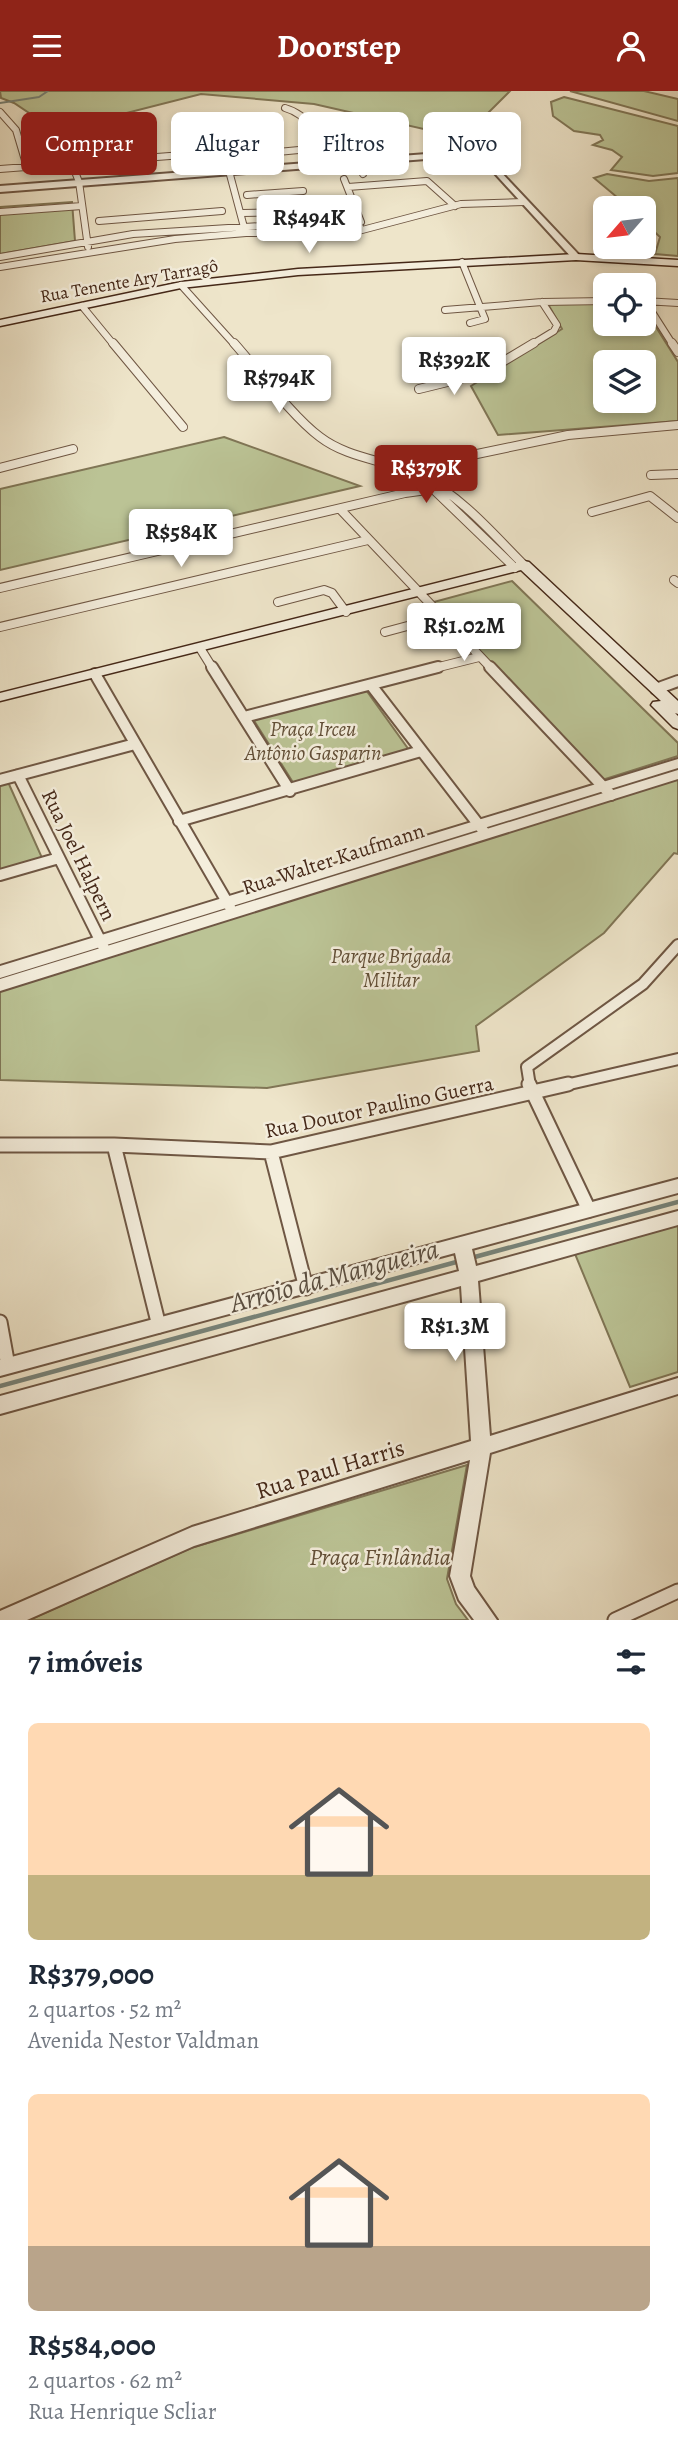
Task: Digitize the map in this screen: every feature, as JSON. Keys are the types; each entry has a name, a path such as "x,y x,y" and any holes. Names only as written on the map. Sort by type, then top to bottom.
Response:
{"main road":[{"name":"Rua Tenente Ary Tarragô","path":"0,323 181,285 265,276 576,257 678,263"},
{"path":"0,697 96,677 523,570"},
{"path":"523,570 678,709"},
{"path":"523,570 678,724"},
{"path":"202,651 346,612 421,596"},
{"path":"0,705 96,677"}],"street":[{"path":"285,108 298,113"},
{"path":"0,112 16,130 21,147"},
{"path":"0,169 21,167"},
{"path":"77,175 85,241 89,250"},
{"path":"0,189 174,175"},
{"path":"230,175 245,230"},
{"path":"500,175 576,257"},
{"path":"344,179 361,222"},
{"path":"348,187 427,181 455,206"},
{"path":"247,195 302,188 313,222"},
{"path":"268,194 273,213"},
{"path":"0,257 85,241 191,229 349,230 479,202 524,202"},
{"path":"0,212 82,206"},
{"path":"99,221 222,211"},
{"path":"242,213 310,212"},
{"path":"186,214 191,229"},
{"path":"0,267 89,250 245,230"},
{"path":"463,263 485,320 470,323"},
{"path":"181,285 318,436 337,447 402,469 432,485 523,570"},
{"path":"445,310 542,302 593,301"},
{"path":"419,390 484,373 554,331 557,325 542,302"},
{"path":"656,302 678,303"},
{"path":"82,306 183,427"},
{"path":"656,318 678,352"},
{"path":"402,469 444,463 568,435 678,425"},
{"path":"0,468 73,449"},
{"path":"0,588 405,493 432,485 444,463"},
{"path":"651,475 678,474"},
{"path":"405,493 432,485"},
{"path":"592,512 650,496 678,519"},
{"path":"340,509 607,790"},
{"path":"0,627 368,540"},
{"path":"278,602 324,590 332,593 346,612"},
{"path":"385,632 441,617"},
{"path":"202,651 290,791"},
{"path":"244,717 478,657"},
{"path":"96,677 230,908"},
{"path":"656,689 678,681"},
{"path":"371,685 481,829"},
{"path":"0,780 135,744"},
{"path":"179,821 421,751"},
{"name":"Rua Walter Kaufmann","path":"0,972 102,946 230,908 607,790 678,763"},
{"name":"Rua Walter Kaufmann","path":"607,790 678,774"},
{"name":"Rua Joel Halpern","path":"18,775 102,946"},
{"path":"0,875 59,858"},
{"path":"589,1210 533,1094 527,1077 527,1067 643,984 678,945"},
{"name":"Rua Walter Kaufmann","path":"0,985 102,946"},
{"name":"Rua Doutor Paulino Guerra","path":"0,1145 114,1145 271,1152 678,1059"},
{"path":"114,1145 159,1326"},
{"path":"271,1152 306,1287"},
{"path":"0,1405 466,1260 589,1210 678,1186"},
{"path":"0,1322 4,1367 306,1287 466,1260 678,1218"},
{"path":"466,1260 481,1449 460,1576 466,1593 487,1620"},
{"name":"Rua Paul Harris","path":"4,1620 192,1537 678,1386"},
{"path":"615,1620 678,1591"}],"green space":[{"path":"0,91 510,91 489,112 423,112 423,129 409,126 409,112 349,112 314,104 201,94 130,112 28,112 1,98"},
{"path":"570,91 644,91 678,99 678,121"},
{"path":"564,97 678,126 678,173 653,176 611,170 622,157 612,150 593,145 603,140 600,135 574,131 553,116 551,102"},
{"path":"607,174 649,181 678,178 678,256 656,254 660,237 656,233 656,196 616,196 594,178"},
{"path":"72,202 75,241 0,254 0,207"},
{"path":"548,304 593,304 593,336 656,336 656,327 678,362 678,421 498,435 471,386 562,329"},
{"path":"224,437 360,486 0,570 0,489"},
{"path":"512,581 678,743 678,756 599,781 430,603"},
{"name":"Praça Irceu Antônio Gasparin","path":"366,690 409,750 294,784 253,719"},
{"name":"Parque Brigada Militar","path":"678,776 678,854 674,853 604,933 476,1026 479,1051 267,1088 0,1080 0,988"},
{"path":"8,782 43,860 0,872 0,785"},
{"path":"678,1225 678,1372 630,1387 575,1254"},
{"name":"Praça Finlândia","path":"467,1465 447,1579 456,1604 468,1620 29,1620 191,1548"}],"waterway":[{"path":"0,103 39,97 48,91"},
{"name":"Arroio da Mangueira","path":"471,1258 678,1202"},
{"name":"Arroio da Mangueira","path":"0,1386 460,1261"}]}
